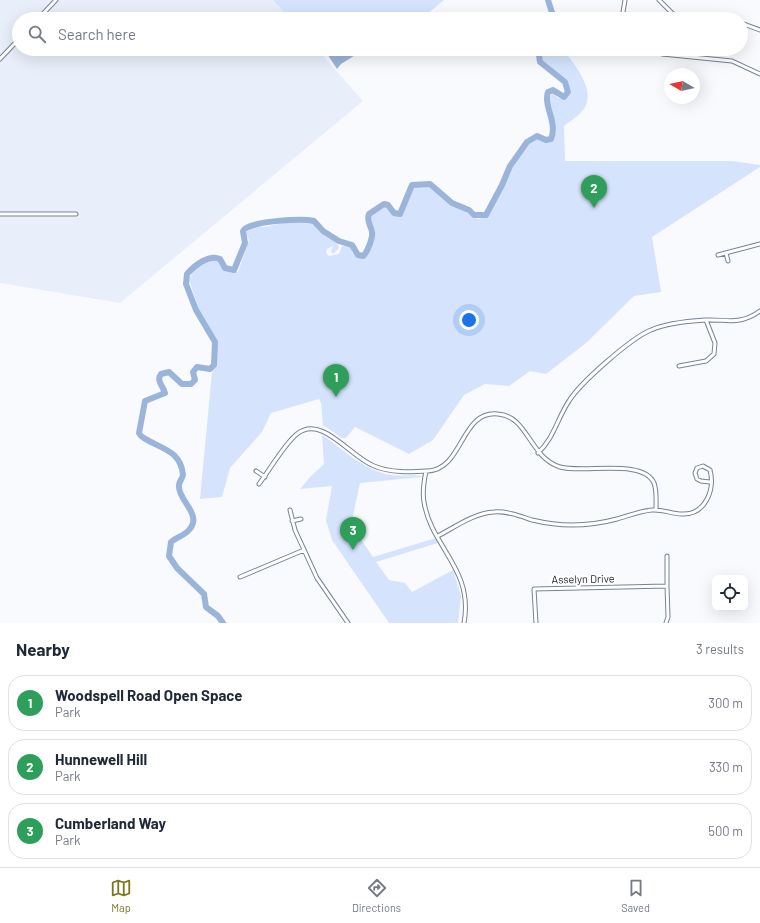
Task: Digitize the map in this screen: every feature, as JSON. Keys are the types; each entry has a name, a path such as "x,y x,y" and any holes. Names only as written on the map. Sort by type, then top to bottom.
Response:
{"street":[{"path":"45,12 56,0"},
{"path":"623,12 625,0"},
{"path":"659,0 671,12"},
{"path":"748,26 760,30"},
{"path":"0,59 12,46"},
{"path":"682,56 732,61 760,74"},
{"path":"0,214 76,214"},
{"path":"718,255 760,244"},
{"path":"726,253 728,261"},
{"path":"538,453 551,439 565,407 579,387 638,338 656,328 706,320 735,322 746,319 760,311"},
{"path":"679,366 706,361 714,354 716,347 706,320"},
{"path":"259,484 294,436 310,428 323,430 356,456 375,467 392,471 426,471 437,469 452,458 472,426 480,418 492,414 505,415 513,419 538,453 549,462 568,468 634,469 642,471 649,476 654,484 656,510"},
{"path":"438,536 474,517 488,512 508,513 547,523 580,525 607,521 656,510 683,514 694,512 704,505 708,499 710,482 710,471 708,468 702,466 697,468 695,473 697,479 710,482"},
{"path":"256,471 265,477"},
{"path":"426,471 424,502 427,513 438,536 462,581 465,600 464,623"},
{"path":"290,510 292,521 320,583 348,623"},
{"path":"292,521 301,519"},
{"path":"240,578 304,550"},
{"path":"666,623 668,617 667,556"},
{"name":"Asselyn Drive","path":"536,623 534,589 667,586"}],"shaded area":[{"path":"0,0 273,0 284,12 12,12 12,56 323,56 363,101 120,303 0,283"},
{"path":"273,0 444,0 429,12 284,12"},
{"path":"329,56 354,56 341,64 337,69"},
{"path":"568,56 582,76 587,92 587,100 583,110 579,115 564,126 565,161 732,161 760,165 760,167 652,237 661,292 634,296 586,343 546,374 530,371 509,386 485,384 464,395 433,440 409,454 355,427 346,438 342,438 323,425 321,403 319,399 271,413 262,432 230,468 222,497 200,499 212,372 216,367 217,341 200,313 189,280 193,271 205,262 215,259 220,262 223,269 238,272 249,240 246,233 248,229 253,226 264,227 294,221 313,222 319,232 337,242 339,248 333,254 331,251 333,246 327,249 326,253 329,256 339,254 342,246 350,244 354,249 352,252 356,256 362,257 367,253 372,245 373,235 369,220 372,213 377,212 383,206 387,207 393,214 400,213 413,186 434,187 433,189 438,192 438,195 449,204 478,219 487,217 512,166 522,150 535,137 545,140 551,138 554,133 555,126 551,94 553,92 558,98 565,99 571,93 568,83 541,60 541,57"},
{"path":"322,435 354,459 371,469 391,475 417,475 422,477 360,483 352,520 355,531 373,557 436,538 438,543 376,562 389,580 405,583 412,592 453,570 461,596 458,623 389,623 332,540 326,520 332,486 300,489 324,464"}],"waterway":[{"path":"548,0 552,12"},
{"path":"223,623 218,616 206,607 204,594 177,568 169,556 171,542 187,532 193,524 192,513 183,498 179,487 183,475 182,468 172,453 143,438 139,433 145,401 165,393 159,379 161,374 169,372 182,384 191,384 195,380 193,372 197,367 210,369 214,365 215,342 196,310 186,284 187,274 202,261 211,258 220,259 225,268 234,270 245,243 243,231 254,225 276,221 314,221 323,231 339,241 352,245 358,255 363,256 372,238 368,221 369,214 384,204 388,205 394,213 400,214 412,185 430,184 452,203 469,210 474,215 486,215 510,166 527,142 537,136 546,140 551,139 553,127 547,103 548,92 553,90 564,97 568,92 565,82 540,62 539,56"}],"place":[{"name":"Hunnewell Hill","path":"594,208"},
{"name":"Woodspell Road Open Space","path":"336,397"},
{"name":"Cumberland Way","path":"353,550"}]}
